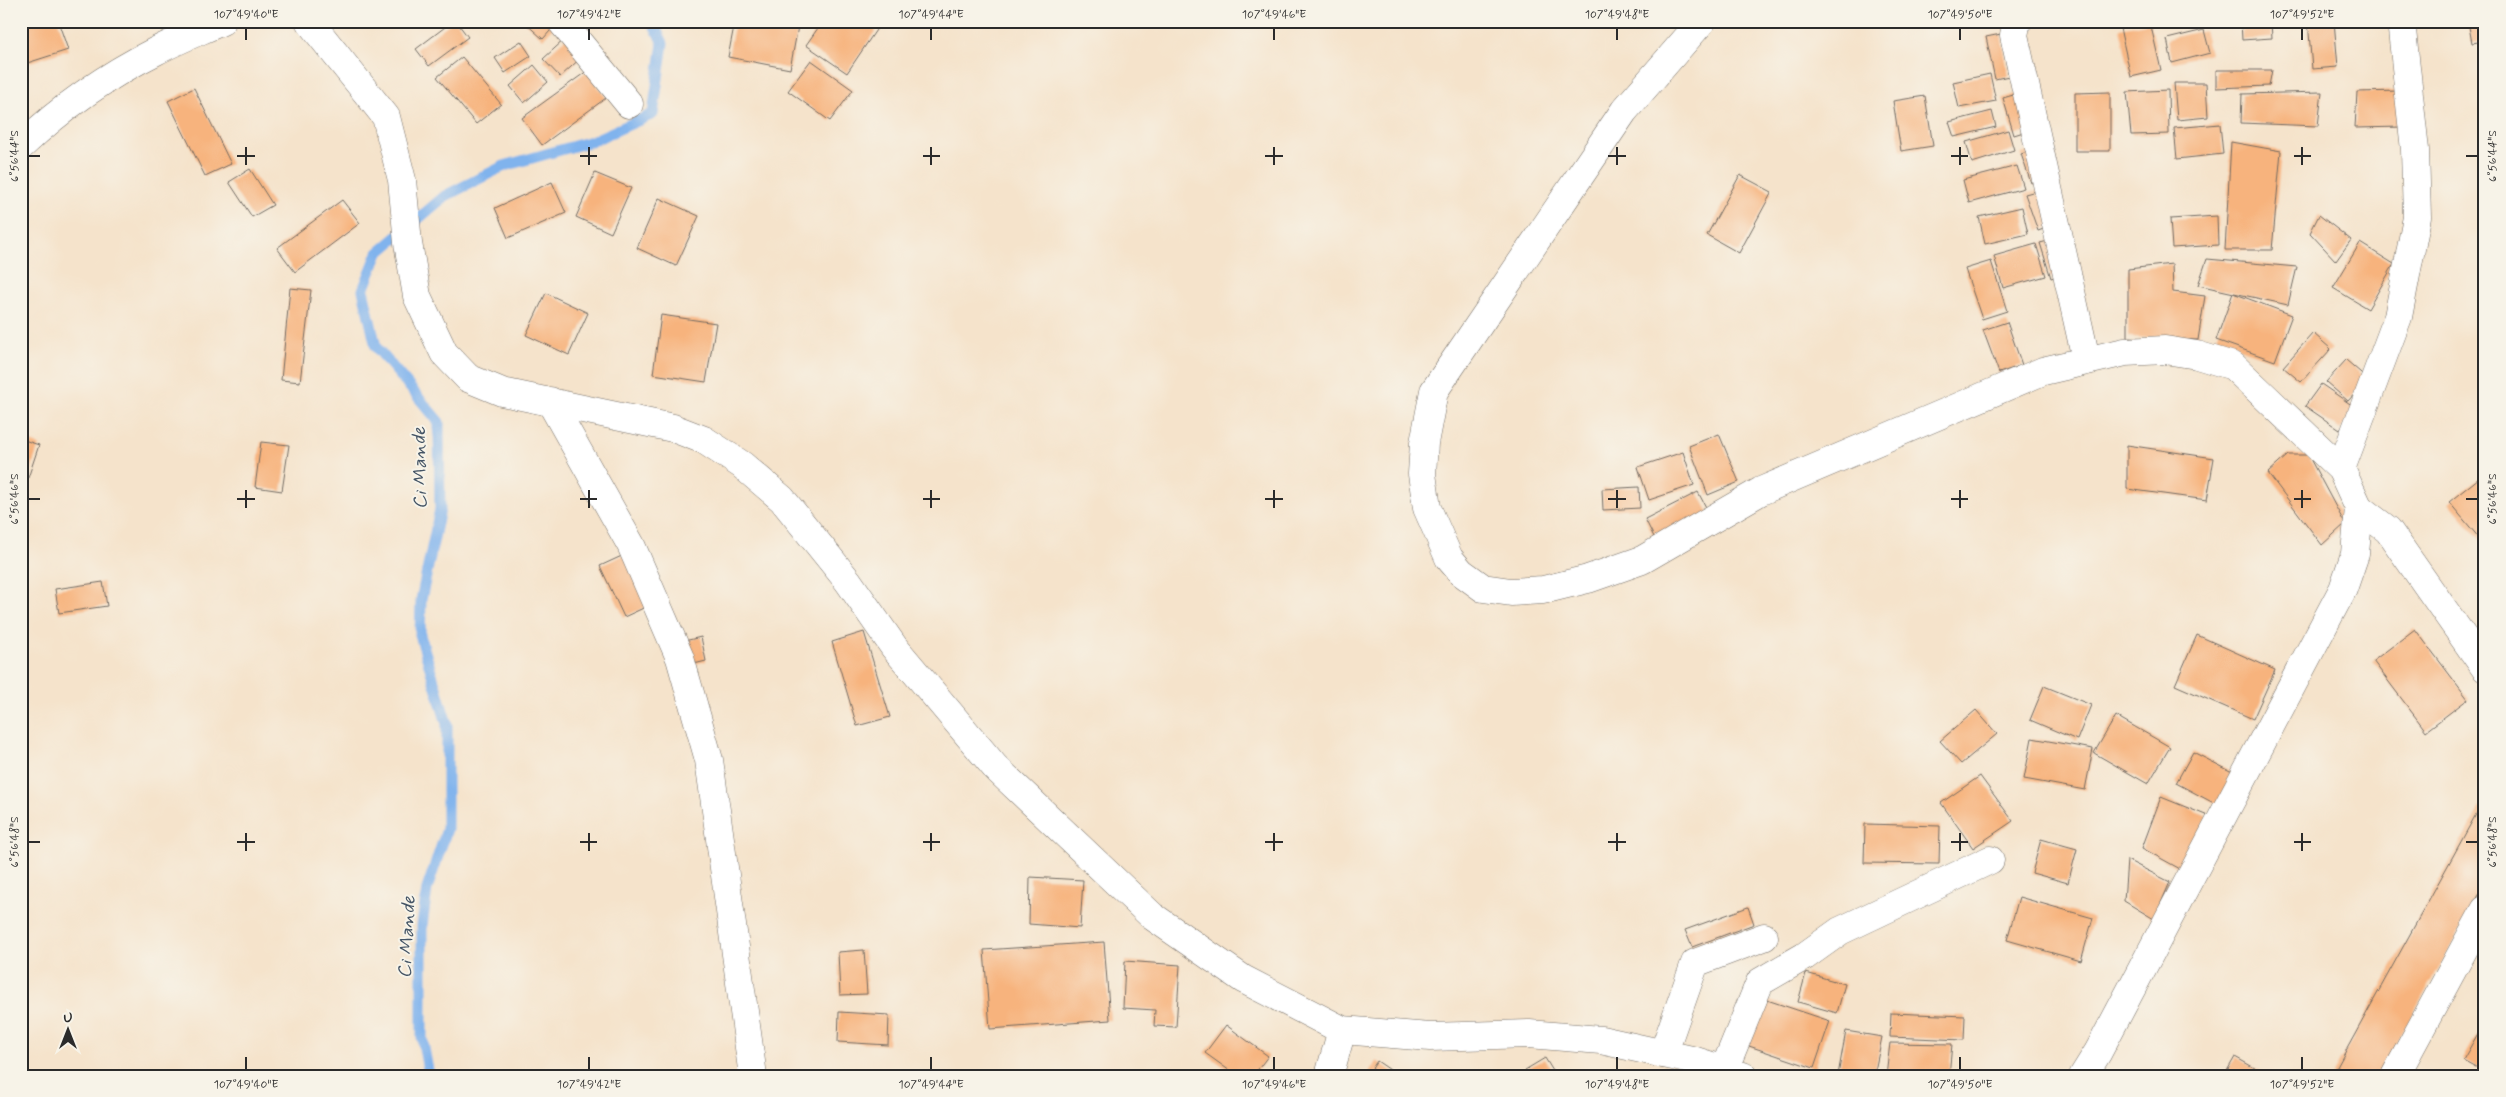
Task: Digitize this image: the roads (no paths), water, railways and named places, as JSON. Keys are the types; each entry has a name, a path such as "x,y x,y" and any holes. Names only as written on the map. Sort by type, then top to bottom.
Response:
{"street":[{"path":"21,146 104,81 155,51 222,21"},
{"path":"309,21 386,118 402,180 408,243 417,296 444,353 468,378 502,392 673,428 704,440 742,465 782,499 848,581 894,647 995,767 1152,916 1243,979 1342,1030 1430,1037 1529,1034 1601,1040 1663,1054 1694,1069 1734,1073 1760,982 1805,956 1840,931 1990,860"},
{"path":"561,21 629,104"},
{"path":"1702,21 1624,111 1434,391 1424,444 1422,474 1434,529 1448,558 1461,572 1483,588 1511,592 1543,590 1588,579 1642,560 1761,491 2043,371 2125,352 2165,350 2198,354 2233,366 2341,469 2358,508 2355,554 2343,588 2098,1052 2083,1076"},
{"path":"2017,21 2014,35 2086,360"},
{"path":"2341,469 2398,318 2417,218 2415,150 2401,21"},
{"path":"550,401 631,545 680,658 709,760 753,1076"},
{"path":"2358,508 2388,530 2485,668"},
{"path":"2406,1073 2485,910"},
{"path":"1663,1054 1695,963 1764,937"},
{"path":"1329,1076 1342,1030"}],"waterway":[{"name":"Ci Mande","path":"429,1076 422,1037 422,926 427,889 447,829 447,724 420,635 421,600 440,509 439,422 376,347 363,290 378,253 445,196 504,166 592,141 653,114 663,43 652,21"}]}
